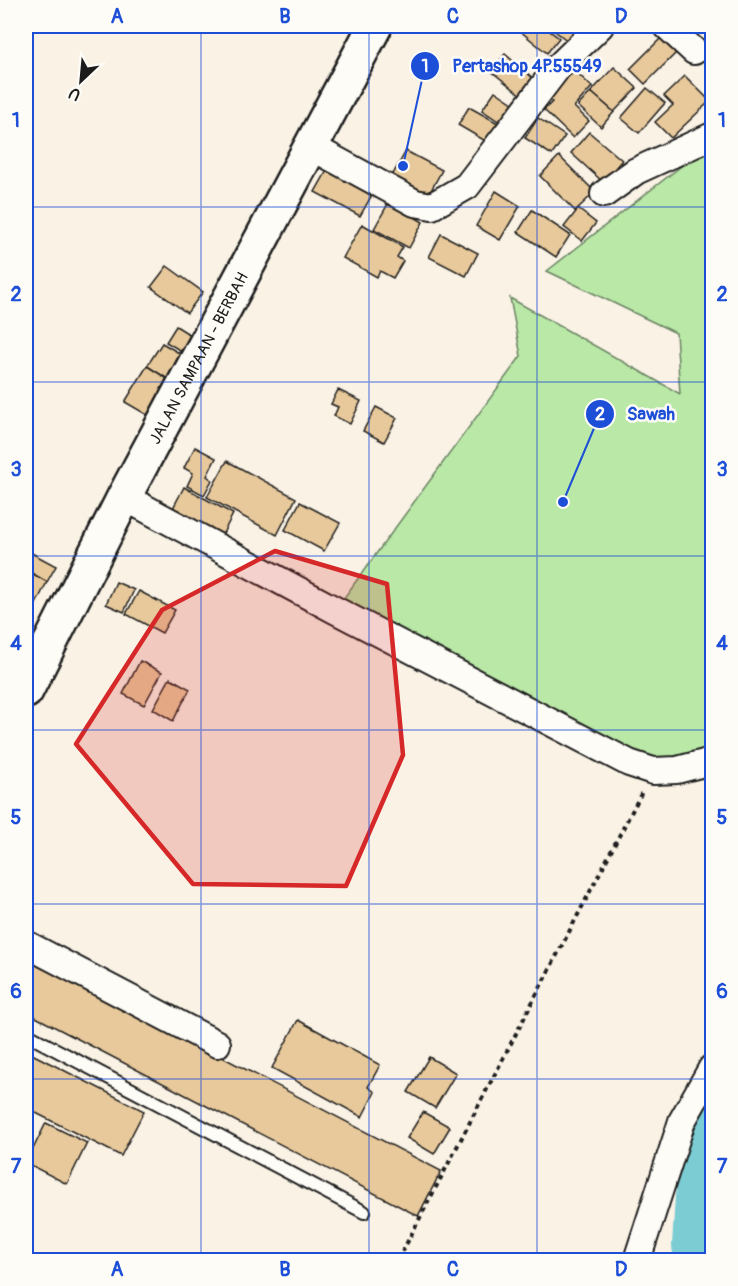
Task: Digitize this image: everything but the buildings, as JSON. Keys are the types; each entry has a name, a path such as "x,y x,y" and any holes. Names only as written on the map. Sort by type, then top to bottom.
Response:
{"main road":[{"name":"JALAN SAMPAAN - BERBAH","path":"26,692 124,497 375,26"}],"street":[{"path":"310,146 415,203 432,206 468,186 558,67 600,26"},
{"path":"667,26 694,51"},
{"path":"604,194 636,171 712,136"},
{"path":"124,497 629,763 653,771 677,770 712,761"},
{"path":"26,944 217,1044"},
{"path":"637,1260 682,1121 712,1068"}],"lane":[{"path":"26,1034 364,1212"}],"path":[{"path":"398,1260 653,771"}],"highlighted area":[{"path":"275,551 387,584 403,755 346,886 193,884 76,744 162,610"}],"green space":[{"path":"712,142 712,755 653,771 335,610 521,356 510,298 680,394 676,333 547,271"}],"waterway":[{"path":"695,1260 693,1245 699,1150 712,1091"}],"place":[{"name":"Pertashop 4P.55549","path":"403,166"},
{"name":"Sawah","path":"563,502"}]}
